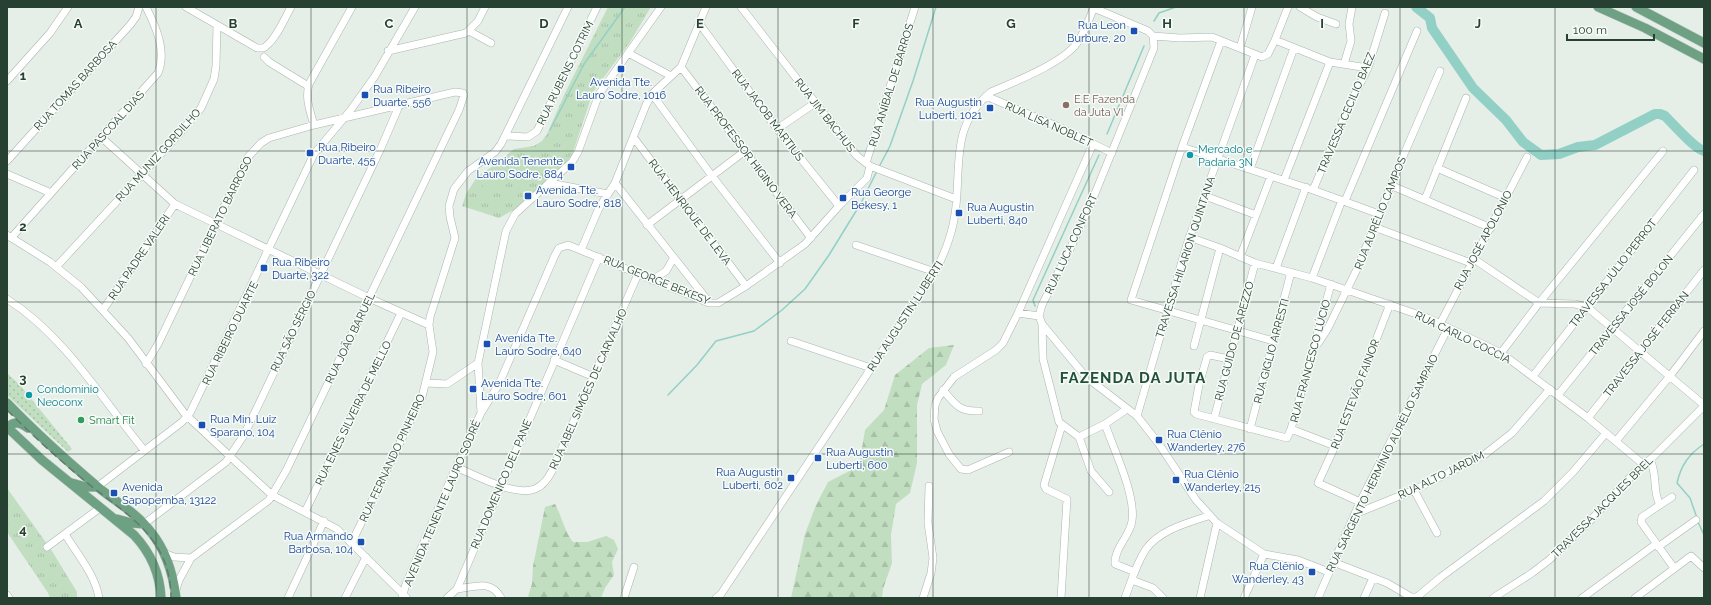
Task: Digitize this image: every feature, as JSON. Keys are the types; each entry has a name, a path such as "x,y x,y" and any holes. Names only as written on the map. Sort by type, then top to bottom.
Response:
{"main road":[{"path":"1598,7 1645,28 1704,59"},
{"path":"1636,7 1704,43"},
{"path":"7,403 41,437 97,486 144,524 164,553 174,581 176,596"},
{"path":"41,437 19,423 12,424 7,428 58,473 137,538 143,545 157,573 161,598"},
{"path":"58,473 78,486 97,486"},
{"path":"110,516 124,522 144,524"},
{"path":"137,538 139,530 144,524"}],"street":[{"path":"7,80 50,33 68,7"},
{"name":"RUA TOMAS BARBOSA","path":"7,161 130,25 136,17 139,7"},
{"name":"RUA PASCOAL DIAS","path":"9,236 51,193 151,83 158,73 162,58 160,43 146,7"},
{"path":"186,7 257,48 264,48 270,42 291,7"},
{"path":"314,125 307,100 308,86 352,7"},
{"name":"RUA RIBEIRO DUARTE","path":"97,486 190,414 314,154 344,118 375,76 415,7"},
{"path":"388,52 469,31 478,21 485,7"},
{"path":"427,383 433,352 429,325 455,238 449,206 454,189 468,171 498,149 506,136 568,7"},
{"name":"RUA RUBENS COTRIM","path":"506,136 528,137 537,131 597,7"},
{"name":"AVENIDA TENENTE LAURO SODRÉ","path":"404,597 456,467 480,413 478,363 506,231 515,214 568,167 578,152 595,102 608,79 661,7"},
{"path":"580,250 599,208 615,183 652,94 681,66 706,7"},
{"name":"RUA JIM BACHUS","path":"740,7 849,148 871,166 956,199"},
{"name":"RUA ANÍBAL DE BARROS","path":"871,166 915,7"},
{"path":"1094,7 1148,31 1153,36 1180,38 1209,37 1221,40 1262,57 1266,56 1270,50 1288,7"},
{"name":"RUA AUGUSTIN LUBERTI","path":"716,598 721,594 935,272 944,255 950,238 956,199 959,152 965,126 977,105 992,92 1066,55 1077,44 1094,7"},
{"path":"1240,48 1252,7"},
{"path":"1300,7 1336,24"},
{"path":"1344,64 1351,41 1349,24 1352,7"},
{"name":"TRAVESSA CECILIO BAEZ","path":"1313,190 1347,110 1368,68 1385,13"},
{"name":"RUA JACOB MARTIUS","path":"699,23 777,129 839,206"},
{"name":"RUA MUNIZ GORDILHO","path":"57,266 180,133 201,108 214,79 216,66 217,25"},
{"path":"1312,278 1417,30"},
{"path":"469,31 491,44"},
{"name":"RUA LUCA CONFORT","path":"1039,316 1042,305 1070,249 1112,153 1154,48 1153,36"},
{"path":"1275,38 1294,48 1330,62 1368,68"},
{"path":"1221,40 1182,147 1130,300 1167,312 1273,340"},
{"path":"1250,169 1294,48"},
{"path":"628,53 671,76"},
{"name":"TRAVESSA HILARION QUINTANA","path":"1137,416 1189,237 1256,54"},
{"path":"264,57 269,62 308,86"},
{"path":"1284,180 1330,62"},
{"name":"RUA PROFESSOR HIGINO VERA","path":"681,66 812,238"},
{"name":"RUA AURÉLIO CAMPOS","path":"1312,350 1323,336 1358,267 1390,186 1440,71"},
{"name":"RUA LIBERATO BARROSO","path":"146,364 158,344 248,157 254,149 269,138 314,125 455,92"},
{"name":"RUA JOÃO BARUEL","path":"176,596 179,580 191,558 269,500 272,495 289,464 459,110 464,95 460,92 455,92"},
{"path":"652,94 712,176 780,263"},
{"name":"RUA LISA NOBLET","path":"986,96 1059,127 1112,153"},
{"path":"1425,199 1466,98"},
{"path":"777,129 815,103"},
{"name":"RUA SÃO SÉRGIO","path":"144,524 226,462 244,435 381,148 399,106"},
{"path":"101,137 174,204 369,298 429,325"},
{"name":"RUA HENRIQUE DE LEVA","path":"634,138 746,286"},
{"name":"RUA LUCA CONFORT","path":"1009,452 968,470 963,470 949,454 937,431 934,419 935,405 943,390 954,377 1000,347 1018,313 1092,144"},
{"path":"1182,147 1284,180 1379,214"},
{"path":"647,225 746,151"},
{"path":"1501,353 1539,303 1663,151"},
{"name":"RUA JOSÉ APOLONIO","path":"1440,324 1527,157"},
{"name":"RUA GEORGE BEKESY","path":"480,413 499,384 557,250 563,246 568,246 599,257 709,303 718,303 780,263 812,238 839,206 867,178 871,166"},
{"path":"1437,168 1506,198"},
{"name":"TRAVESSA JÚLIO PERROT","path":"1533,376 1694,170"},
{"path":"7,174 51,193"},
{"path":"1240,257 1271,176"},
{"path":"549,183 608,194"},
{"path":"615,183 673,259 709,303"},
{"path":"1390,186 1425,199 1491,228"},
{"path":"1276,268 1306,188"},
{"path":"1205,196 1256,215"},
{"name":"RUA PADRE VALERI","path":"103,310 174,204"},
{"name":"TRAVESSA JOSÉ BOLON","path":"1558,395 1704,214"},
{"path":"1374,226 1472,261 1539,303 1575,304 1587,307 1704,406"},
{"path":"9,236 57,266 82,287 128,338 146,364 188,416 230,457 272,495 337,529 352,542 404,597"},
{"name":"RUA CARLO COCCIA","path":"1189,237 1255,263 1312,278 1390,304 1440,324 1501,353 1588,418 1644,465"},
{"path":"856,244 935,272"},
{"path":"1194,346 1220,248"},
{"name":"RUA DOMENICO DEL PANE","path":"447,598 457,589 500,485 599,257"},
{"path":"652,280 666,271 673,259"},
{"name":"RUA GUIDO DE AREZZO","path":"1214,420 1236,330 1255,263"},
{"name":"TRAVESSA JOSÉ FERRAN","path":"1588,418 1704,270"},
{"name":"RUA GIGLIO ARRESTI","path":"1250,429 1291,272"},
{"name":"RUA ABEL SIMÕES DE CARVALHO","path":"456,467 500,485 528,490 544,484 552,471 638,274"},
{"name":"RUA FRANCESCO LÚCIO","path":"1250,429 1287,438 1291,429 1331,284"},
{"path":"7,299 46,330 69,353 144,450"},
{"name":"RUA ESTEVÃO FAINOR","path":"1360,502 1318,483 1335,446 1390,304"},
{"name":"RUA ENES SILVEIRA DE MELLO","path":"305,512 401,313"},
{"path":"1018,313 1039,316 1042,324 1086,378 1137,416 1208,516 1264,554 1298,560 1328,572"},
{"path":"1042,324 1042,348 1045,368 1059,422 1079,437 1091,471 1109,492"},
{"name":"RUA SARGENTO HERMÍNIO AURÉLIO SAMPAIO","path":"1318,598 1328,572 1356,514 1360,502 1448,328"},
{"path":"1616,441 1670,376 1704,331"},
{"path":"791,341 871,368"},
{"path":"1229,359 1210,355 1207,357 1199,385 1194,412 1214,420 1250,429"},
{"path":"554,360 594,376"},
{"name":"RUA FERNANDO PINHEIRO","path":"352,542 413,417 427,383 447,384 478,363"},
{"name":"RUA ALTO JARDIM","path":"1356,514 1414,490 1470,463 1495,448 1516,429 1550,389"},
{"path":"943,390 959,408 979,411"},
{"name":"TRAVESSA JACQUES BREL","path":"1493,598 1532,573 1549,560 1704,406"},
{"path":"1079,437 1105,424 1127,408"},
{"path":"1105,424 1130,494 1133,514 1131,527 1117,553 1115,564 1135,572"},
{"path":"1061,598 1067,499 1046,489 1044,485 1062,425"},
{"path":"1291,429 1335,446"},
{"path":"1333,562 1373,578 1411,597 1417,597 1441,577 1544,501 1573,472 1606,433"},
{"path":"1650,460 1654,471 1657,497 1660,505"},
{"path":"923,598 931,573 933,558 928,523 930,486"},
{"path":"1414,490 1437,534"},
{"path":"1672,497 1641,520 1641,522 1674,568"},
{"path":"47,547 100,508"},
{"path":"1125,598 1135,572 1147,548 1177,527 1208,516"},
{"path":"1582,598 1696,520"},
{"path":"288,598 324,521"},
{"path":"1200,598 1217,523"},
{"path":"65,534 90,572 96,585 99,598"},
{"path":"164,553 174,557 191,558"},
{"path":"1244,598 1264,554"},
{"path":"1635,598 1691,556 1704,568"},
{"path":"345,598 366,557"},
{"path":"624,598 634,567"},
{"path":"1364,598 1373,578"},
{"path":"1132,580 1153,588 1163,598"},
{"path":"457,589 490,586 495,589 502,598"}],"green space":[{"path":"608,7 651,7 630,42 593,92 572,155 555,177 526,203 499,218 462,206 466,194 477,177 514,149 534,146 542,141 547,134 566,91"},
{"path":"492,168 501,182 495,186 485,173"},
{"path":"484,174 494,187 487,192 478,179"},
{"path":"954,345 946,365 922,384 917,405 917,463 910,493 896,504 891,535 892,563 883,589 882,598 791,598 805,534 816,505 828,482 859,466 865,430 884,410 895,375 929,348"},
{"path":"7,373 20,385 72,449 68,452 7,395"},
{"path":"7,488 52,551 77,592 77,598 50,598 7,532"},
{"path":"555,504 567,533 573,542 587,542 606,536 614,540 618,549 612,562 614,575 605,588 601,598 531,598 528,596 532,584 533,566 545,507"}],"waterway":[{"path":"550,130 584,64 625,7"},
{"path":"879,167 890,146 913,81 936,7"},
{"path":"1154,21 1159,13 1176,7"},
{"path":"1416,7 1430,18 1432,28 1473,88 1506,120 1523,142 1541,155 1559,154 1578,147 1595,145 1655,114 1665,116 1690,141 1704,151"},
{"path":"1107,134 1144,46"},
{"path":"1035,306 1033,300 1099,155"},
{"path":"668,395 697,365 716,341 754,331 782,310 805,289 829,255 861,203 877,171"},
{"path":"1697,518 1690,498 1677,483 1686,460 1704,444"},
{"path":"1698,522 1704,535"}],"railway":[{"path":"7,410 60,460 141,526 163,557 169,576 171,598"}],"place":[{"name":"Rua Leon Burbure, 20","path":"1134,31"},
{"name":"Avenida Tte. Lauro Sodre, 1016","path":"621,69"},
{"name":"Rua Ribeiro Duarte, 556","path":"365,95"},
{"name":"E.E Fazenda da Juta VI","path":"1066,105"},
{"name":"Rua Augustin Luberti, 1021","path":"990,108"},
{"name":"Rua Ribeiro Duarte, 455","path":"310,153"},
{"name":"Mercado e Padaria 3N","path":"1190,155"},
{"name":"Avenida Tenente Lauro Sodre, 884","path":"571,167"},
{"name":"Avenida Tte. Lauro Sodre, 818","path":"528,196"},
{"name":"Rua George Bekesy, 1","path":"843,198"},
{"name":"Rua Augustin Luberti, 840","path":"959,213"},
{"name":"Rua Ribeiro Duarte, 322","path":"264,268"},
{"name":"Avenida Tte. Lauro Sodre, 640","path":"487,344"},
{"name":"Avenida Tte. Lauro Sodre, 601","path":"473,389"},
{"name":"Condomínio Neoconx","path":"29,395"},
{"name":"Smart Fit","path":"81,420"},
{"name":"Rua Min. Luiz Sparano, 104","path":"202,425"},
{"name":"Rua Clênio Wanderley, 276","path":"1159,440"},
{"name":"Rua Augustin Luberti, 600","path":"818,458"},
{"name":"Rua Augustin Luberti, 602","path":"791,478"},
{"name":"Rua Clênio Wanderley, 215","path":"1176,480"},
{"name":"Avenida Sapopemba, 13122","path":"114,493"},
{"name":"Rua Armando Barbosa, 104","path":"361,542"},
{"name":"Rua Clênio Wanderley, 43","path":"1312,572"}],"district":[{"name":"FAZENDA DA JUTA","path":"1133,378"}]}
